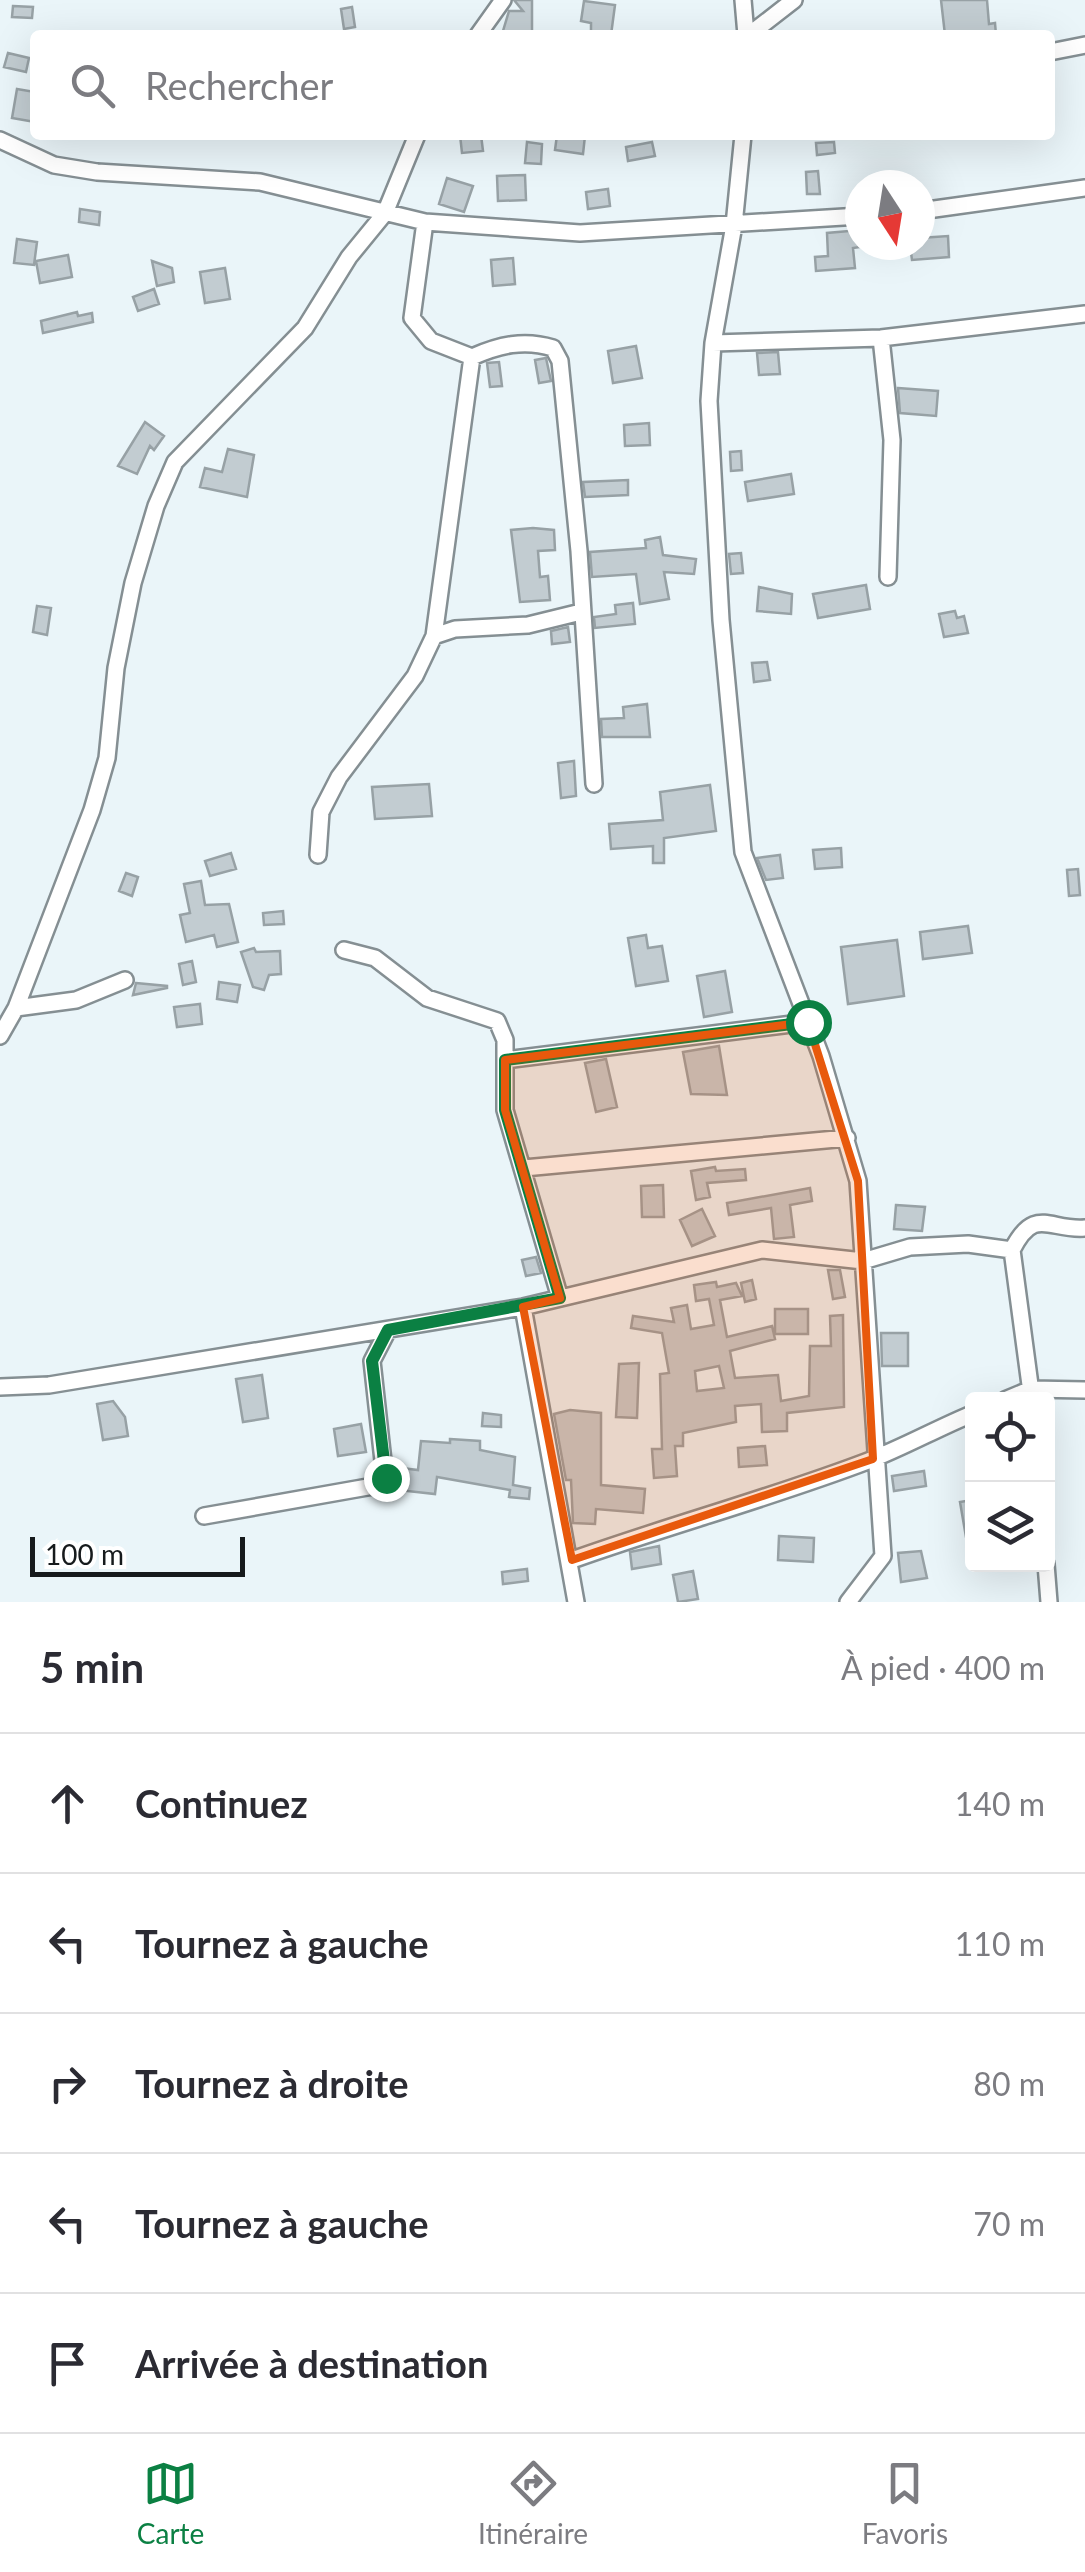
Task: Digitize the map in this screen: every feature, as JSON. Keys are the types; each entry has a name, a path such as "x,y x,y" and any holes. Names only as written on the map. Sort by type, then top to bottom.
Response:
{"street":[{"path":"482,30 503,0"},
{"path":"743,0 746,30"},
{"path":"754,30 794,0"},
{"path":"1055,51 1085,45"},
{"path":"0,140 54,165 98,172 246,180 425,222 580,232 845,217"},
{"path":"0,1036 16,1008 97,792 107,758 116,668 132,584 156,506 175,462 305,328 348,257 384,214 415,140"},
{"path":"743,140 734,225 712,343 709,401 721,620 743,852 808,1022 858,1181 873,1459 883,1556 848,1602"},
{"path":"935,209 1085,188"},
{"path":"425,222 412,318 430,340 472,357 496,346 537,344 552,348 560,361 594,784"},
{"path":"712,343 881,338 1085,314"},
{"path":"881,338 892,440 888,577"},
{"path":"318,856 321,812 339,777 415,676 434,636 472,357"},
{"path":"434,636 455,629 528,625 581,612"},
{"path":"344,950 374,958 427,998 497,1021 505,1040 505,1110 560,1298"},
{"path":"16,1008 76,1000 126,980"},
{"path":"505,1060 808,1022"},
{"path":"524,1168 847,1138"},
{"path":"1031,1392 1012,1250 1021,1231 1044,1220 1085,1228"},
{"path":"0,1387 50,1386 524,1307 762,1250 863,1260 910,1247 968,1244 1012,1250"},
{"path":"524,1307 572,1560 576,1602"},
{"path":"204,1516 379,1485 386,1478 372,1361 388,1330"},
{"path":"1055,1392 1085,1390"},
{"path":"572,1560 873,1459 965,1417"},
{"path":"1047,1572 1049,1602"}],"highlighted area":[{"path":"808,1022 858,1181 873,1459 572,1560 523,1307 560,1298 505,1110 505,1060"}],"building":[{"path":"514,0 532,0 532,30 503,30 509,11 523,11"},
{"path":"941,0 987,0 989,24 995,23 996,30 944,30"},
{"path":"584,1 615,5 612,30 591,30 591,23 581,21"},
{"path":"13,6 33,7 32,18 12,17"},
{"path":"352,7 355,27 344,29 341,9"},
{"path":"8,53 29,58 26,72 4,67"},
{"path":"17,89 30,91 30,121 12,118"},
{"path":"461,140 482,140 483,151 462,153"},
{"path":"556,140 585,140 583,154 555,150"},
{"path":"527,142 542,144 541,164 525,163"},
{"path":"652,142 655,156 628,161 626,147"},
{"path":"834,142 835,153 817,155 816,143"},
{"path":"818,171 820,194 807,194 806,172"},
{"path":"525,175 526,200 498,201 497,176"},
{"path":"447,178 473,186 464,212 439,204"},
{"path":"608,189 610,206 588,209 586,192"},
{"path":"80,209 100,212 99,225 79,222"},
{"path":"845,231 845,260 854,260 855,268 816,271 815,257 828,256 827,233"},
{"path":"948,236 949,257 935,258 935,237"},
{"path":"17,239 37,242 34,265 14,263"},
{"path":"68,255 72,277 40,283 36,261"},
{"path":"513,258 515,284 493,286 491,260"},
{"path":"152,261 172,268 174,282 157,286"},
{"path":"225,268 230,299 205,303 200,272"},
{"path":"154,289 159,304 138,311 133,297"},
{"path":"77,312 78,316 92,313 93,322 43,333 41,321"},
{"path":"636,346 642,378 613,383 608,351"},
{"path":"778,352 780,374 759,375 757,353"},
{"path":"546,358 551,381 539,383 535,360"},
{"path":"499,362 502,386 490,387 487,363"},
{"path":"898,388 938,391 936,416 900,413"},
{"path":"145,422 164,436 154,450 150,446 137,474 118,466"},
{"path":"649,423 650,445 625,446 624,425"},
{"path":"228,449 254,455 247,497 200,487 205,468 222,472"},
{"path":"741,451 742,470 731,471 730,452"},
{"path":"791,474 794,494 748,501 745,482"},
{"path":"628,480 628,495 585,497 583,482"},
{"path":"511,530 554,530 555,550 538,551 540,577 548,576 550,600 520,602"},
{"path":"660,537 663,555 696,559 694,574 664,572 669,599 640,604 636,574 592,577 590,552 646,548 645,540"},
{"path":"741,553 743,573 731,574 729,554"},
{"path":"866,585 870,609 818,618 813,594"},
{"path":"759,587 792,594 791,614 757,611"},
{"path":"633,603 635,624 595,628 594,617 616,614 615,605"},
{"path":"37,606 51,608 47,635 33,632"},
{"path":"955,611 957,618 964,616 968,633 944,637 939,614"},
{"path":"568,627 570,642 552,644 551,631"},
{"path":"767,662 770,680 754,682 752,663"},
{"path":"647,704 650,737 602,737 601,719 624,718 623,707"},
{"path":"574,761 576,796 561,798 558,763"},
{"path":"429,784 432,816 375,819 372,787"},
{"path":"710,785 716,831 664,838 664,863 653,863 653,846 611,849 609,824 663,820 660,792"},
{"path":"841,848 842,867 815,869 813,850"},
{"path":"231,853 236,869 210,876 205,861"},
{"path":"780,855 783,878 766,880 757,858"},
{"path":"1078,869 1080,895 1069,896 1067,870"},
{"path":"126,873 138,877 132,896 119,891"},
{"path":"201,881 205,905 229,904 238,942 217,947 214,935 186,942 180,915 190,913 184,884"},
{"path":"283,911 284,924 264,925 263,913"},
{"path":"968,926 972,953 923,959 920,932"},
{"path":"646,935 648,948 662,946 668,981 636,986 628,938"},
{"path":"897,940 904,996 848,1004 841,947"},
{"path":"254,948 256,952 280,951 281,974 269,975 264,990 253,987 241,952"},
{"path":"192,961 196,982 183,985 179,964"},
{"path":"725,971 732,1012 704,1017 697,976"},
{"path":"219,982 240,985 237,1002 217,999"},
{"path":"136,983 167,986 167,988 133,995"},
{"path":"200,1004 202,1024 177,1027 174,1007"},
{"path":"719,1046 727,1095 691,1094 683,1052"},
{"path":"606,1059 617,1107 596,1112 585,1063"},
{"path":"715,1167 716,1171 745,1169 746,1180 707,1183 710,1197 696,1200 691,1171"},
{"path":"663,1185 664,1217 642,1217 641,1186"},
{"path":"810,1188 812,1201 790,1205 794,1237 774,1239 771,1208 729,1215 727,1203"},
{"path":"896,1205 925,1207 922,1231 894,1229"},
{"path":"702,1209 715,1236 692,1246 680,1220"},
{"path":"536,1257 541,1273 526,1276 522,1260"},
{"path":"828,1270 840,1270 845,1297 833,1299"},
{"path":"752,1280 756,1299 745,1302 741,1283"},
{"path":"716,1282 717,1287 736,1283 742,1296 720,1300 727,1337 772,1326 775,1339 730,1351 735,1378 778,1375 781,1401 809,1396 810,1346 831,1346 830,1316 843,1315 844,1407 787,1413 787,1431 762,1432 761,1404 735,1406 736,1422 683,1433 683,1446 675,1446 677,1476 654,1478 652,1449 662,1449 660,1374 669,1373 662,1333 631,1328 633,1316 674,1322 671,1308 687,1305 691,1329 714,1325 709,1299 696,1301 694,1285","holes":["719,1366 724,1388 697,1391 695,1371"]},
{"path":"775,1309 808,1309 808,1334 775,1334"},
{"path":"881,1333 908,1333 908,1366 882,1366"},
{"path":"639,1363 637,1418 616,1417 619,1364"},
{"path":"262,1375 268,1418 243,1422 236,1379"},
{"path":"113,1401 125,1417 128,1436 103,1440 97,1404"},
{"path":"570,1410 601,1413 601,1485 645,1489 643,1513 596,1509 595,1524 573,1523 571,1480 566,1480 554,1414"},
{"path":"483,1413 501,1415 501,1427 482,1426"},
{"path":"361,1424 366,1452 338,1456 334,1429"},
{"path":"450,1439 480,1441 480,1450 515,1457 513,1485 530,1488 529,1499 509,1497 510,1490 437,1477 435,1494 398,1490 401,1468 418,1470 421,1441 450,1443"},
{"path":"765,1446 767,1465 739,1467 738,1448"},
{"path":"924,1471 926,1486 894,1491 892,1476"},
{"path":"965,1501 965,1531 960,1502"},
{"path":"779,1536 814,1538 813,1562 778,1560"},
{"path":"659,1546 661,1564 632,1569 630,1552"},
{"path":"921,1551 927,1578 901,1582 898,1553"},
{"path":"527,1569 528,1581 503,1584 502,1572"},
{"path":"693,1571 698,1599 678,1602 673,1575"}],"route":[{"path":"386,1478 372,1361 388,1330 560,1298 505,1110 505,1060 808,1022"}]}
